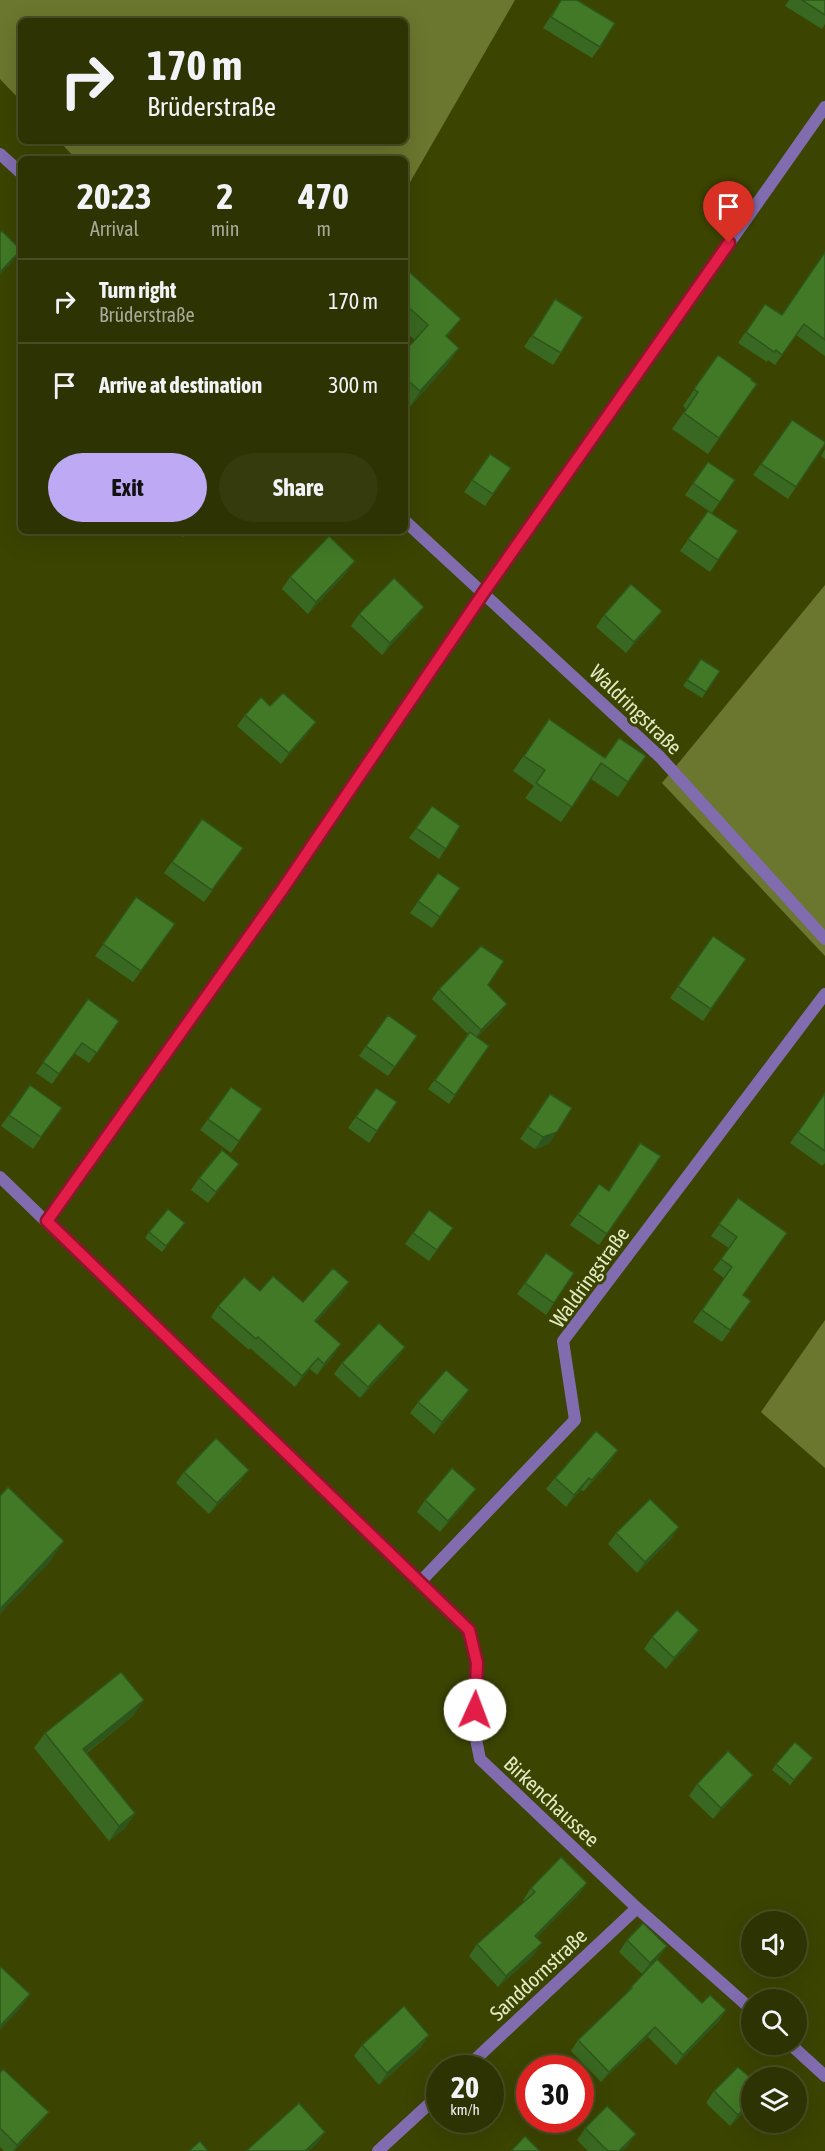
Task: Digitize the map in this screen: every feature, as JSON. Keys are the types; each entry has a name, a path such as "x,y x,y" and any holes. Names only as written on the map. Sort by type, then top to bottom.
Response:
{"street":[{"path":"47,1221 282,890 484,592 825,107"},
{"path":"0,154 18,170"},
{"name":"Waldringstraße","path":"408,524 660,757 825,939"},
{"name":"Waldringstraße","path":"421,1581 575,1420 563,1341 825,994"},
{"name":"Birkenchaussee","path":"0,1177 421,1581 469,1630 477,1663 474,1734 480,1759 637,1908 741,2000"},
{"name":"Sanddornstraße","path":"480,2055 637,1908"},
{"path":"802,2055 825,2076"},
{"path":"378,2151 426,2107"}],"green space":[{"path":"0,0 515,0 408,186 408,156 73,156 62,144 408,144 408,18 18,18 18,98 0,79"},
{"path":"825,585 825,956 662,783"},
{"path":"825,1320 825,1468 761,1412"}],"building":[{"path":"561,0 577,0 615,23 600,47 551,17"},
{"path":"802,0 825,0 825,15"},
{"path":"2,231 18,247 18,253 0,272 0,233"},
{"path":"825,252 825,340 804,324 782,355 746,332 765,304 782,315"},
{"path":"408,271 461,319 446,336 459,348 420,391 408,381 408,348 428,325 408,307"},
{"path":"555,299 583,317 561,353 532,336"},
{"path":"718,355 757,384 719,438 684,413 698,392 694,389"},
{"path":"792,420 825,442 796,487 761,464"},
{"path":"490,454 511,468 493,494 472,480"},
{"path":"708,462 735,480 720,502 693,483"},
{"path":"708,511 738,531 718,560 688,539"},
{"path":"329,536 355,561 316,602 290,577"},
{"path":"394,578 424,607 390,643 359,614"},
{"path":"631,584 662,611 634,642 604,615"},
{"path":"701,659 720,671 706,692 687,680"},
{"path":"283,693 316,722 289,753 245,715 261,697 270,706"},
{"path":"549,719 605,758 619,738 646,756 628,782 601,763 572,807 536,783 545,770 524,756"},
{"path":"432,806 460,826 446,849 416,828"},
{"path":"202,819 243,848 212,890 172,862"},
{"path":"438,873 460,888 440,917 418,901"},
{"path":"136,897 175,924 141,971 103,944"},
{"path":"713,936 746,959 711,1009 678,986"},
{"path":"481,946 504,961 488,985 507,1004 481,1030 439,989"},
{"path":"88,999 119,1021 97,1053 82,1043 59,1074 43,1062"},
{"path":"388,1015 417,1036 395,1067 366,1046"},
{"path":"470,1032 489,1046 455,1095 435,1080"},
{"path":"30,1085 62,1108 41,1137 9,1115"},
{"path":"231,1087 262,1109 239,1141 208,1119"},
{"path":"376,1088 397,1102 377,1131 356,1117"},
{"path":"825,1093 825,1151 798,1132"},
{"path":"550,1094 572,1108 557,1132 543,1137 528,1127"},
{"path":"640,1143 661,1156 607,1234 578,1214 599,1184 609,1191"},
{"path":"222,1150 239,1164 216,1192 199,1178"},
{"path":"738,1198 787,1233 743,1295 751,1301 730,1330 702,1310 732,1267 721,1259 737,1237 719,1224"},
{"path":"168,1209 185,1223 166,1246 149,1232"},
{"path":"429,1210 453,1228 437,1250 413,1233"},
{"path":"546,1253 574,1273 554,1303 525,1283"},
{"path":"333,1268 349,1282 315,1321 341,1344 324,1364 318,1358 302,1376 218,1306 244,1277 260,1291 273,1276 303,1302"},
{"path":"379,1323 405,1347 368,1387 342,1363"},
{"path":"446,1370 469,1390 442,1422 418,1402"},
{"path":"596,1431 618,1450 592,1480 589,1478 574,1495 555,1478"},
{"path":"216,1438 249,1470 217,1503 184,1472"},
{"path":"452,1468 476,1489 448,1521 425,1500"},
{"path":"8,1487 64,1541 0,1609 0,1496"},
{"path":"650,1499 679,1527 645,1562 616,1533"},
{"path":"677,1610 699,1630 674,1658 652,1637"},
{"path":"121,1672 144,1700 83,1749 135,1813 119,1826 45,1733"},
{"path":"795,1742 813,1758 794,1780 776,1764"},
{"path":"728,1751 753,1775 721,1808 697,1784"},
{"path":"561,1857 587,1883 535,1936 542,1943 506,1976 477,1944 535,1892 531,1888"},
{"path":"643,1923 667,1946 650,1963 627,1940"},
{"path":"657,1959 702,2003 710,1995 726,2010 683,2055 655,2027 609,2072 578,2040"},
{"path":"0,1966 30,1994 0,2026"},
{"path":"404,2006 429,2035 387,2073 362,2045"},
{"path":"738,2067 741,2070 741,2112 738,2115 714,2091"},
{"path":"3,2069 49,2112 17,2145 0,2128 0,2073"},
{"path":"299,2103 325,2132 305,2151 246,2151"},
{"path":"607,2106 636,2134 619,2151 608,2151 590,2133 594,2133 594,2119"},
{"path":"525,2136 540,2151 511,2151"},
{"path":"200,2141 208,2151 189,2151"}],"route":[{"path":"475,1710 477,1663 469,1630 47,1221 282,890 484,592 729,243"}]}
